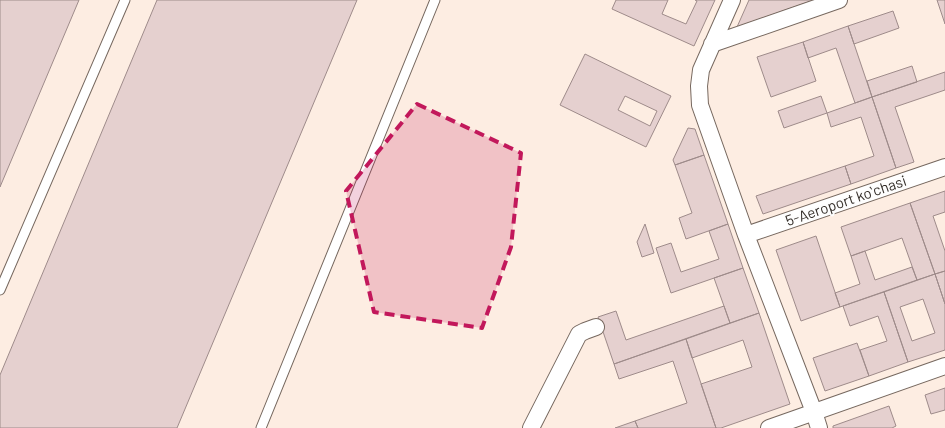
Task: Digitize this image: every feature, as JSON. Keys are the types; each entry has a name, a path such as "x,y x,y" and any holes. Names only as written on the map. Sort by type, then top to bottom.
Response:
{"street":[{"path":"732,0 701,70 699,86 700,105 746,235 819,428"},
{"path":"712,44 839,0"},
{"name":"5-Aeroport koʻchasi","path":"746,235 945,167"},
{"path":"531,428 579,334 596,327"},
{"path":"769,428 945,366"}],"lane":[{"path":"0,290 125,0"},
{"path":"261,428 435,0"}],"highlighted area":[{"path":"417,104 521,153 511,247 482,328 374,312 346,191"}],"building":[{"path":"0,0 79,0 0,187"},
{"path":"157,0 357,0 177,428 0,428 0,375"},
{"path":"616,0 668,0 662,14 686,24 697,1 695,0 715,0 694,46 612,9"},
{"path":"749,0 814,0 737,27"},
{"path":"937,0 945,0 945,24"},
{"path":"893,11 899,28 854,44 848,26"},
{"path":"848,26 872,97 855,103 836,48 808,58 803,42"},
{"path":"803,42 816,81 771,97 757,57"},
{"path":"585,54 671,96 646,147 560,105","holes":["625,96 657,111 650,126 618,110"]},
{"path":"912,66 917,82 872,97 867,81"},
{"path":"945,72 945,90 895,107 914,162 896,168 872,97"},
{"path":"821,96 827,113 784,128 778,111"},
{"path":"872,97 896,168 851,184 845,166 874,156 861,117 831,127 827,113"},
{"path":"688,128 695,129 704,155 675,165 673,160"},
{"path":"704,155 728,224 686,239 679,218 692,213 675,165"},
{"path":"845,166 851,184 763,214 756,196"},
{"path":"945,191 945,212 933,216 945,251 945,271 935,274 910,203"},
{"path":"910,203 935,274 917,280 902,238 851,256 841,227"},
{"path":"645,224 654,253 642,257 637,242"},
{"path":"728,224 743,268 671,293 656,248 671,243 681,272 719,259 709,231"},
{"path":"816,236 840,307 801,321 776,250"},
{"path":"865,251 875,280 912,267 917,280 840,307 835,293 860,284 851,256"},
{"path":"743,268 759,313 730,323 714,278"},
{"path":"945,271 945,304 935,274"},
{"path":"935,274 945,304 945,350 908,362 884,292","holes":["923,299 935,333 912,341 900,307"]},
{"path":"884,292 908,362 869,376 860,350 887,341 878,316 850,326 843,306"},
{"path":"724,306 730,323 614,364 598,317 616,311 626,340"},
{"path":"759,313 790,404 721,428 716,428 701,384 752,367 743,340 692,358 686,339"},
{"path":"686,339 716,428 638,428 635,421 687,403 673,361 619,379 614,364"},
{"path":"857,343 869,376 825,391 813,358"},
{"path":"945,388 945,410 931,414 925,395"},
{"path":"889,406 896,426 892,428 833,428 833,426"},
{"path":"635,421 638,428 615,428"}]}
